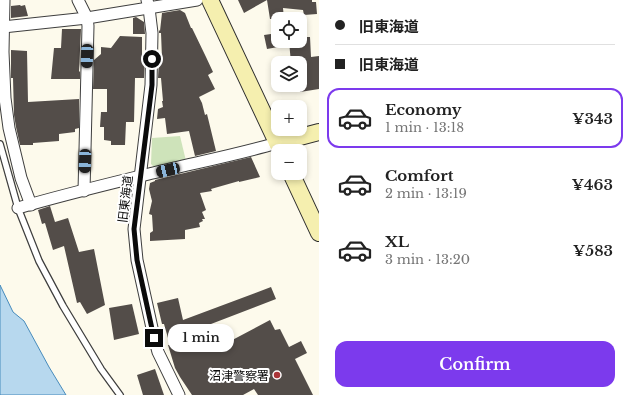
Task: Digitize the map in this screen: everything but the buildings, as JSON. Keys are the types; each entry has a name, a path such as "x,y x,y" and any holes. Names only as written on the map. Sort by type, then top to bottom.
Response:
{"main road":[{"path":"210,0 278,144"},
{"path":"287,144 319,132"},
{"path":"294,180 319,233"}],"street":[{"path":"4,0 3,27 6,98 9,128 21,178 30,205"},
{"path":"78,0 87,18 88,26 84,191"},
{"path":"3,27 87,18 148,4 197,0"},
{"name":"旧東海道","path":"148,4 152,34 152,85 134,229 137,260 154,338 158,352 179,395"},
{"path":"18,208 141,176 244,152 271,148"}],"lane":[{"path":"0,144 18,208 38,260 59,299 101,369 120,395"}],"green space":[{"path":"180,136 186,161 156,169 151,164 152,138"}],"water":[{"path":"0,285 13,312 24,321 66,395 0,395"}],"place":[{"name":"沼津警察署","path":"277,375"}],"route":[{"path":"152,59 152,85 134,229 137,260 154,338"}]}
